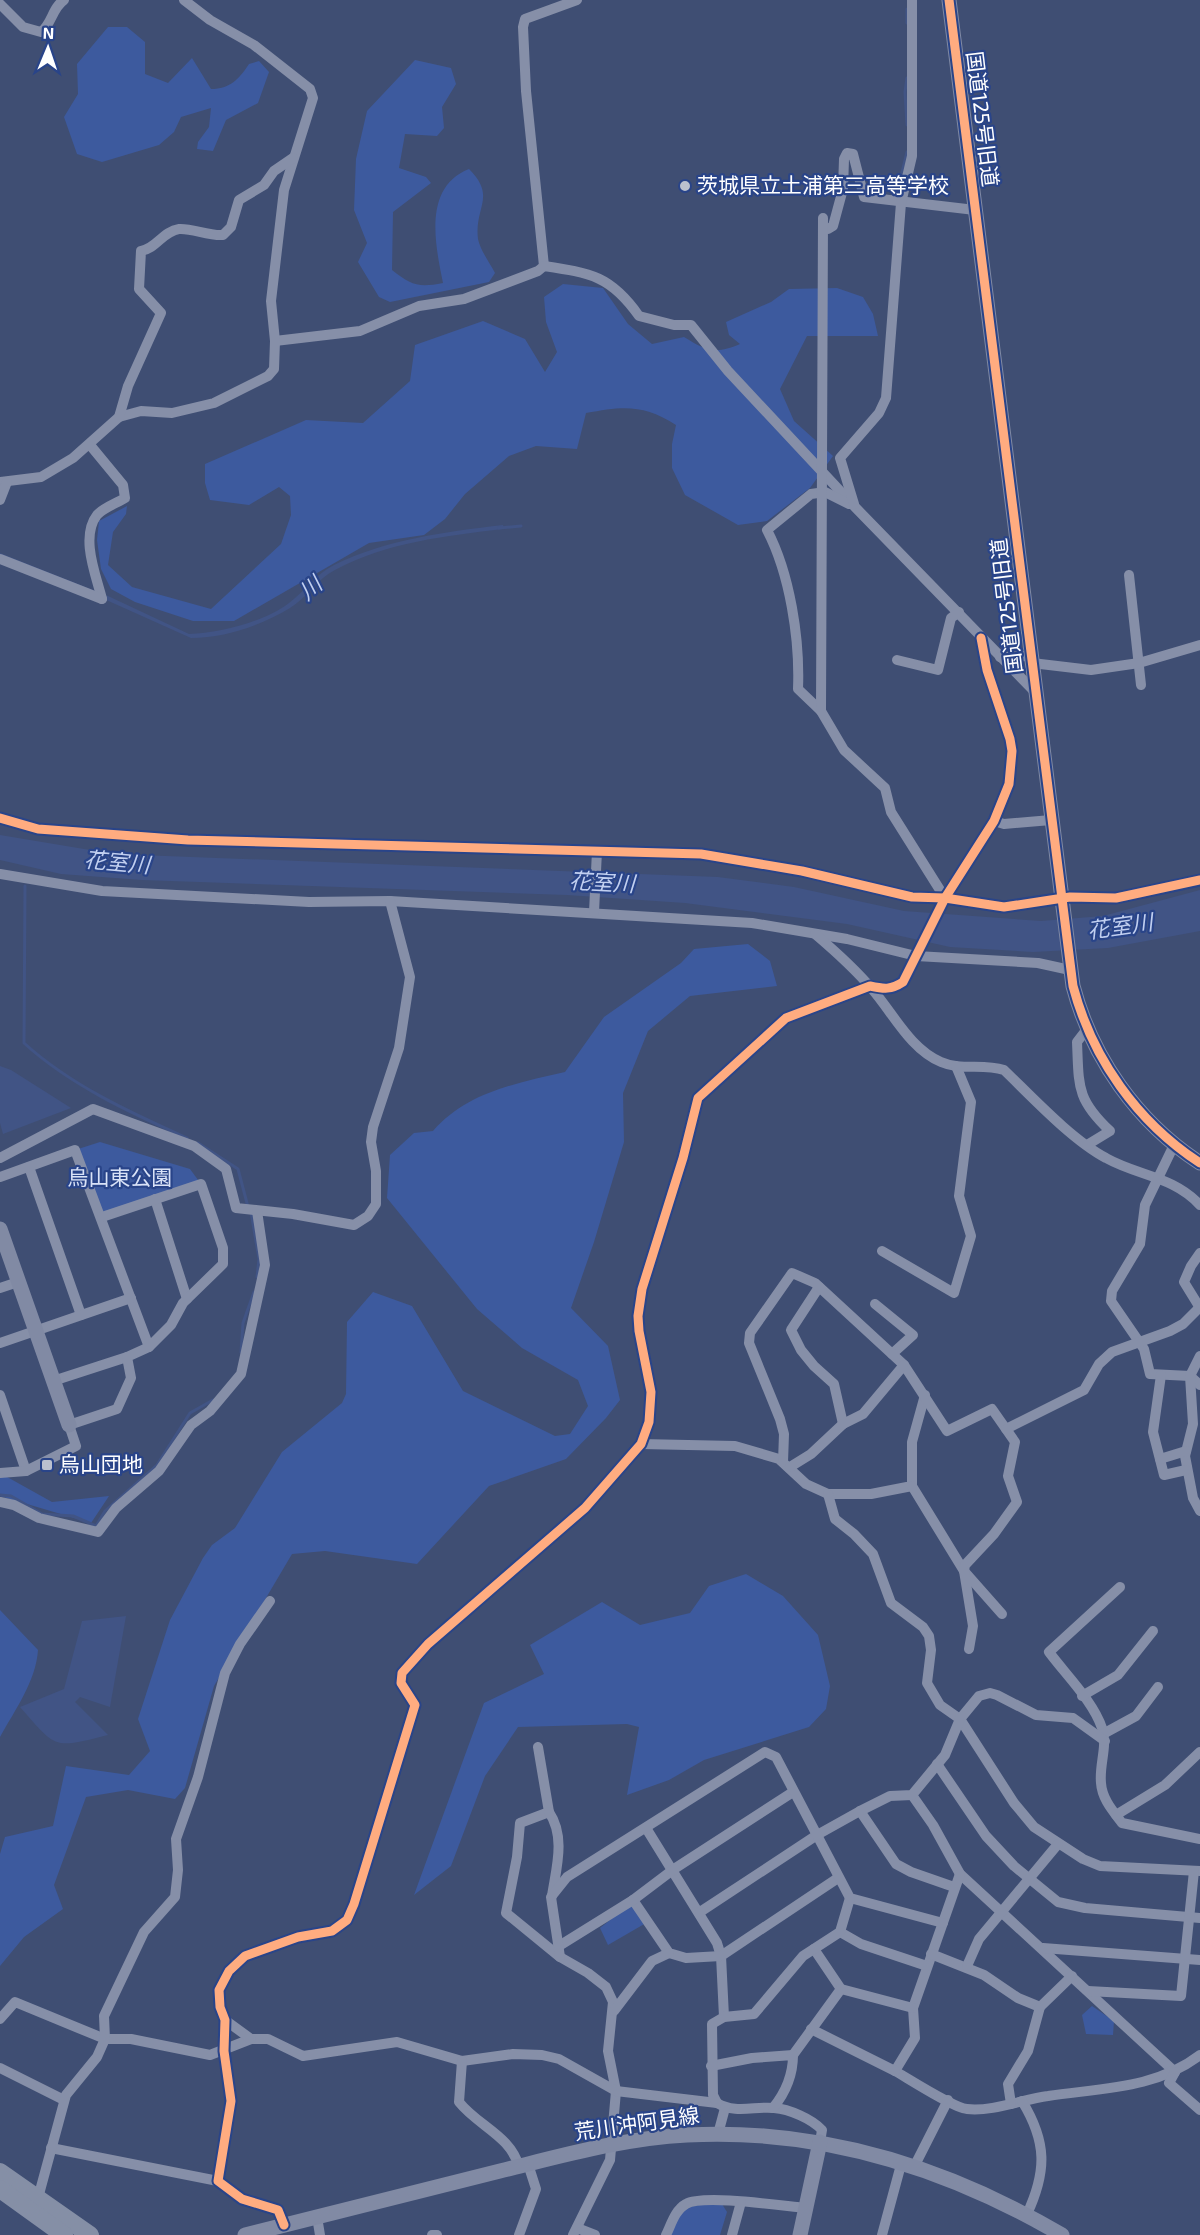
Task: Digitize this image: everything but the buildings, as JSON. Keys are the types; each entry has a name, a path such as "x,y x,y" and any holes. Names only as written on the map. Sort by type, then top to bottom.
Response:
{"highway":[{"path":"0,2172 90,2235"},
{"path":"0,2189 64,2235"}],"street":[{"path":"0,4 23,27 41,32 46,28 57,5 64,0"},
{"path":"118,417 141,411 172,413 214,403 268,376 274,369 275,341 271,302 284,190 313,98 310,89 255,45 210,20 184,0"},
{"path":"544,266 526,91 523,27 525,19 577,0"},
{"path":"855,507 840,458 879,412 886,398 901,203 912,156 912,0"},
{"name":"国道125号旧道","path":"949,0 1069,964 1087,1029 1122,1088 1146,1118 1174,1145 1200,1163"},
{"path":"828,229 833,226 843,189 844,159 847,153 853,154 856,160 864,197 975,210"},
{"path":"0,500 4,482 41,477 90,445 118,417 128,386 161,313 139,289 141,251 148,250 164,235 179,229 208,236 224,235 231,227 239,200 264,185 274,171 294,158"},
{"path":"821,711 823,218"},
{"path":"275,341 360,331 419,306 464,299 538,271 544,266"},
{"path":"544,266 604,279 627,299 639,316 674,325 691,325 728,371 855,507 1035,692"},
{"path":"0,560 102,599 90,549 90,526 98,513 125,498 126,493 118,478 90,445"},
{"path":"855,507 822,493 811,494 767,530 780,555 799,656 798,689 821,711 844,750 885,788 891,812 943,902"},
{"path":"1129,575 1141,684"},
{"path":"897,660 938,670 951,618 959,612"},
{"path":"218,2181 231,2101 224,2051 225,2020 220,2007 219,1990 230,1971 245,1956 298,1937 332,1931 347,1920 354,1904 397,1759 413,1718 415,1705 401,1683 402,1673 437,1636 585,1508 641,1444 649,1422 651,1392 639,1331 638,1316 642,1289 683,1158 698,1098 786,1018 870,986 884,990 894,988 903,982 943,902 994,821 1009,784 1012,751 987,670 981,638"},
{"path":"1000,657 1031,659 1091,670 1139,663 1200,645"},
{"path":"0,818 38,829 188,840 700,854 802,871 912,897 1004,907 1116,898 1200,880"},
{"path":"994,821 1004,824 1051,820"},
{"path":"594,912 597,851"},
{"path":"0,874 102,891 309,902 390,902 594,912 752,923 918,952 1069,964"},
{"path":"0,1158 93,1109 194,1146 226,1169 236,1208 293,1214 354,1225 368,1216 376,1204 376,1172 371,1142 373,1127 399,1048 410,977 390,902"},
{"path":"813,932 870,986 919,1048 941,1062 956,1066 992,1066 1004,1070 1087,1145 1112,1161 1159,1178 1187,1192 1200,1205"},
{"path":"1087,1029 1077,1042 1079,1084 1088,1110 1110,1131 1087,1145"},
{"path":"882,1251 954,1293 971,1236 959,1196 971,1102 956,1066"},
{"path":"1174,1145 1145,1205 1140,1244 1112,1291 1111,1300 1115,1310 1144,1349 1150,1374 1190,1376 1200,1385"},
{"path":"0,1177 75,1150 149,1347"},
{"path":"29,1167 81,1315"},
{"path":"53,1381 149,1347 171,1325 187,1299 223,1264 223,1248 201,1184 102,1217"},
{"path":"155,1199 187,1299"},
{"path":"0,1502 14,1505 39,1518 98,1532 116,1508 159,1471 191,1425 210,1411 241,1374 264,1265 257,1211"},
{"path":"0,1229 76,1446 26,1471 0,1473"},
{"path":"1006,1429 1084,1390 1100,1364 1112,1352 1183,1324 1200,1308 1184,1282 1200,1253"},
{"path":"787,1465 780,1419 749,1343 750,1333 792,1273 819,1287 904,1365 947,1431 992,1409 1015,1442 1008,1476 1017,1502 994,1534 965,1565 973,1626 969,1649"},
{"path":"0,1288 18,1282"},
{"path":"819,1287 791,1330 814,1366 834,1384 843,1424"},
{"path":"0,1343 130,1298"},
{"path":"875,1304 913,1335 892,1354"},
{"path":"1200,1356 1190,1376 1196,1425 1185,1451 1186,1470 1200,1511"},
{"path":"69,1425 117,1409 131,1378 126,1357"},
{"path":"787,1465 811,1454 843,1424 862,1414 904,1365"},
{"path":"1161,1375 1153,1432 1164,1475 1186,1470"},
{"path":"0,1395 26,1471"},
{"path":"925,1395 912,1442 912,1486 964,1571 1002,1614"},
{"path":"641,1444 735,1446 787,1465 806,1484 828,1494 871,1494 912,1486"},
{"path":"1160,1458 1185,1451"},
{"path":"828,1494 835,1520 854,1534 873,1554 891,1603 923,1627 929,1636 931,1650 927,1683 940,1705 960,1719 1014,1803 1034,1827 1083,1859 1100,1866 1197,1871 1195,1917 1185,1959 1180,1996 1088,1991"},
{"path":"1120,1587 1049,1652 1095,1713 1104,1737 1100,1784 1107,1803 1122,1823 1200,1839"},
{"path":"38,2198 66,2095 97,2057 105,2038 104,2016 144,1932 175,1897 178,1870 176,1839 198,1777 225,1673 240,1644 270,1601"},
{"path":"1082,1696 1118,1675 1153,1631"},
{"path":"1104,1737 1136,1716 1158,1687"},
{"path":"700,1912 817,1835 860,1811 890,1796 912,1795 945,1755 960,1719 979,1696 990,1693 1014,1702 1036,1715 1073,1718 1104,1737"},
{"path":"538,1747 549,1812 556,1823 559,1841 552,1897 560,1958"},
{"path":"552,1897 567,1877 765,1752 776,1757 850,1898 943,1923"},
{"path":"1116,1815 1164,1785 1200,1752"},
{"path":"937,1764 986,1836 1028,1878 1058,1902 1085,1908 1195,1917"},
{"path":"559,1946 633,1900 674,1869 793,1791"},
{"path":"912,1795 933,1825 960,1874 1175,2072"},
{"path":"860,1811 896,1864 911,1872 954,1887"},
{"path":"549,1812 520,1823 517,1857 506,1913 560,1958 588,1973 606,1987 614,2011 608,2051 616,2091 610,2160 575,2231 595,2235"},
{"path":"646,1828 674,1869 717,1943 721,1956 724,2017"},
{"path":"967,1966 979,1940 1058,1844"},
{"path":"895,2071 915,2038 913,2008 960,1874"},
{"path":"633,1900 669,1953 686,1958 721,1956 838,1878"},
{"path":"718,2134 721,2106 713,2095 712,2024 724,2017 754,2014 803,1956 840,1932 850,1898"},
{"path":"840,1932 861,1944 927,1966"},
{"path":"1043,1948 1200,1960"},
{"path":"814,1949 842,1989 913,2008"},
{"path":"614,2011 652,1961 669,1953"},
{"path":"931,1954 967,1966 1018,1998 1040,2007"},
{"path":"1027,2214 1040,2176 1041,2139 1034,2120 1017,2103 1008,2084 1028,2050 1040,2007 1072,1976"},
{"path":"773,2108 784,2094 792,2072 793,2055 842,1989"},
{"path":"0,2019 15,2002 105,2038 131,2039 210,2055 251,2039 268,2040 303,2056 397,2042 462,2061 513,2054 542,2055 558,2060 616,2091 721,2106 773,2108 816,2124 822,2130 800,2235"},
{"path":"225,2020 251,2039"},
{"path":"811,2029 966,2109 1111,2090 1175,2072 1200,2055"},
{"path":"711,2066 752,2058 793,2055"},
{"path":"462,2061 459,2103 469,2114 508,2144 536,2189 519,2235"},
{"path":"0,2068 64,2100"},
{"path":"1175,2072 1169,2084 1200,2110"},
{"path":"882,2235 909,2163 948,2100"},
{"name":"荒川沖阿見線","path":"245,2235 612,2145 685,2135 718,2134 775,2136 820,2142 909,2163 960,2182 1027,2214 1062,2235"},
{"path":"51,2148 218,2181 242,2199 278,2210 284,2225"},
{"path":"666,2235 677,2212 687,2203 707,2200 806,2208"},
{"path":"732,2235 741,2202"},
{"path":"317,2217 320,2235"},
{"path":"432,2235 437,2235"}],"green space":[{"path":"108,27 127,27 145,42 145,74 168,83 192,58 211,89 229,85 238,79 249,64 259,61 269,72 258,103 226,120 213,151 197,149 198,142 209,127 211,108 181,117 174,132 159,145 102,162 77,154 64,117 78,94 77,64"},
{"path":"415,60 451,68 456,84 442,107 444,128 437,136 405,134 399,168 426,177 431,183 393,212 392,270 415,284 443,283 436,235 438,203 444,189 454,177 469,169 482,187 478,228 479,243 495,273 489,282 390,302 379,297 358,262 367,243 354,210 356,159 367,111"},
{"path":"563,284 603,288 628,324 652,344 684,337 704,348 717,350 740,344 729,335 726,322 771,302 789,289 837,288 863,297 873,314 878,336 807,336 780,389 794,421 833,456 810,488 767,521 738,525 685,495 672,468 672,444 676,425 654,413 633,408 599,411 586,413 577,449 536,446 509,456 465,494 445,519 424,535 369,543 234,621 193,621 135,602 111,589 101,569 97,540 99,521 127,506 126,514 113,532 108,565 132,587 211,609 281,544 291,515 290,496 279,487 249,505 210,500 205,483 205,464 306,420 363,423 410,381 415,345 483,321 525,339 545,372 557,352 546,322 544,297"},
{"path":"748,944 770,961 777,986 690,996 648,1031 623,1093 624,1142 594,1242 571,1308 608,1346 620,1400 606,1418 566,1459 489,1486 417,1564 325,1551 292,1554 214,1686 185,1788 175,1799 128,1790 86,1797 54,1885 63,1909 24,1937 0,1966 0,1854 5,1837 53,1826 66,1766 129,1775 150,1751 138,1719 170,1620 203,1558 212,1545 235,1528 282,1452 342,1403 346,1394 347,1322 373,1292 412,1306 463,1391 555,1436 570,1434 588,1406 578,1380 522,1348 477,1309 387,1198 390,1155 414,1133 433,1131 446,1118 477,1098 511,1085 565,1072 604,1017 681,963 694,949"},
{"name":"烏山東公園","path":"100,1142 190,1169 201,1184 102,1217 75,1150"},
{"path":"0,1473 52,1502 109,1496 91,1523 0,1496"},
{"path":"746,1574 783,1596 818,1635 830,1686 826,1709 809,1727 704,1760 669,1780 627,1795 639,1727 627,1724 518,1727 485,1776 451,1866 414,1895 484,1703 544,1674 530,1645 602,1602 640,1625 690,1613 709,1586"},
{"path":"0,1610 38,1650 29,1684 0,1737"},
{"path":"633,1902 646,1923 608,1945 600,1928"},
{"path":"1092,2006 1114,2021 1113,2035 1086,2034 1082,2015"},
{"path":"722,2204 727,2212 720,2235 670,2235 680,2216 689,2208"}],"water":[{"path":"503,525 503,529 417,542 355,560 329,574 296,604 279,614 242,630 217,636 191,638 104,599 0,558 0,553 108,596 189,634 228,629 267,616 289,603 328,569 354,556 417,538"},
{"name":"花室川","path":"0,835 114,854 718,877 794,887 904,911 1041,921 1103,916 1200,890 1200,931 1108,948 1033,952 950,947 847,924 685,903 567,895 142,880 61,874 0,860"},
{"path":"0,1066 11,1070 71,1108 3,1134 0,1123"},
{"path":"126,1616 110,1707 80,1697 75,1702 108,1735 66,1743 50,1738 20,1707 64,1689 82,1621"}],"waterway":[{"path":"907,9 907,23"},
{"path":"907,78 905,92 907,125"},
{"path":"893,195 896,196 907,152"},
{"name":"川","path":"499,528 521,526"},
{"path":"25,886 24,1043 81,1085 187,1138"},
{"path":"198,1143 238,1169 248,1207"},
{"path":"251,1212 259,1259 257,1277"},
{"path":"241,1352 243,1323 254,1292"},
{"path":"0,1495 11,1496 42,1514 73,1516 96,1526 105,1511 157,1465 190,1413 213,1400"}],"cycle path":[{"path":"949,0 1073,986 1092,1038 1120,1086 1156,1128 1200,1163"},
{"path":"284,2225 278,2210 242,2199 218,2181 231,2101 224,2051 225,2020 220,2007 219,1990 229,1971 245,1956 298,1937 332,1931 347,1920 354,1904 415,1705 401,1683 402,1673 428,1644 585,1508 641,1444 649,1422 651,1392 639,1331 638,1316 642,1289 683,1158 698,1098 786,1018 870,986 887,988 903,982 945,898 994,821 1009,784 1012,751 987,670 981,638"},
{"path":"0,818 38,829 188,840 701,854 802,871 912,897 945,898 1004,907 1070,897 1116,898 1200,880"}],"place":[{"name":"茨城県立土浦第三高等学校","path":"685,186"},
{"name":"烏山団地","path":"47,1465"}]}
